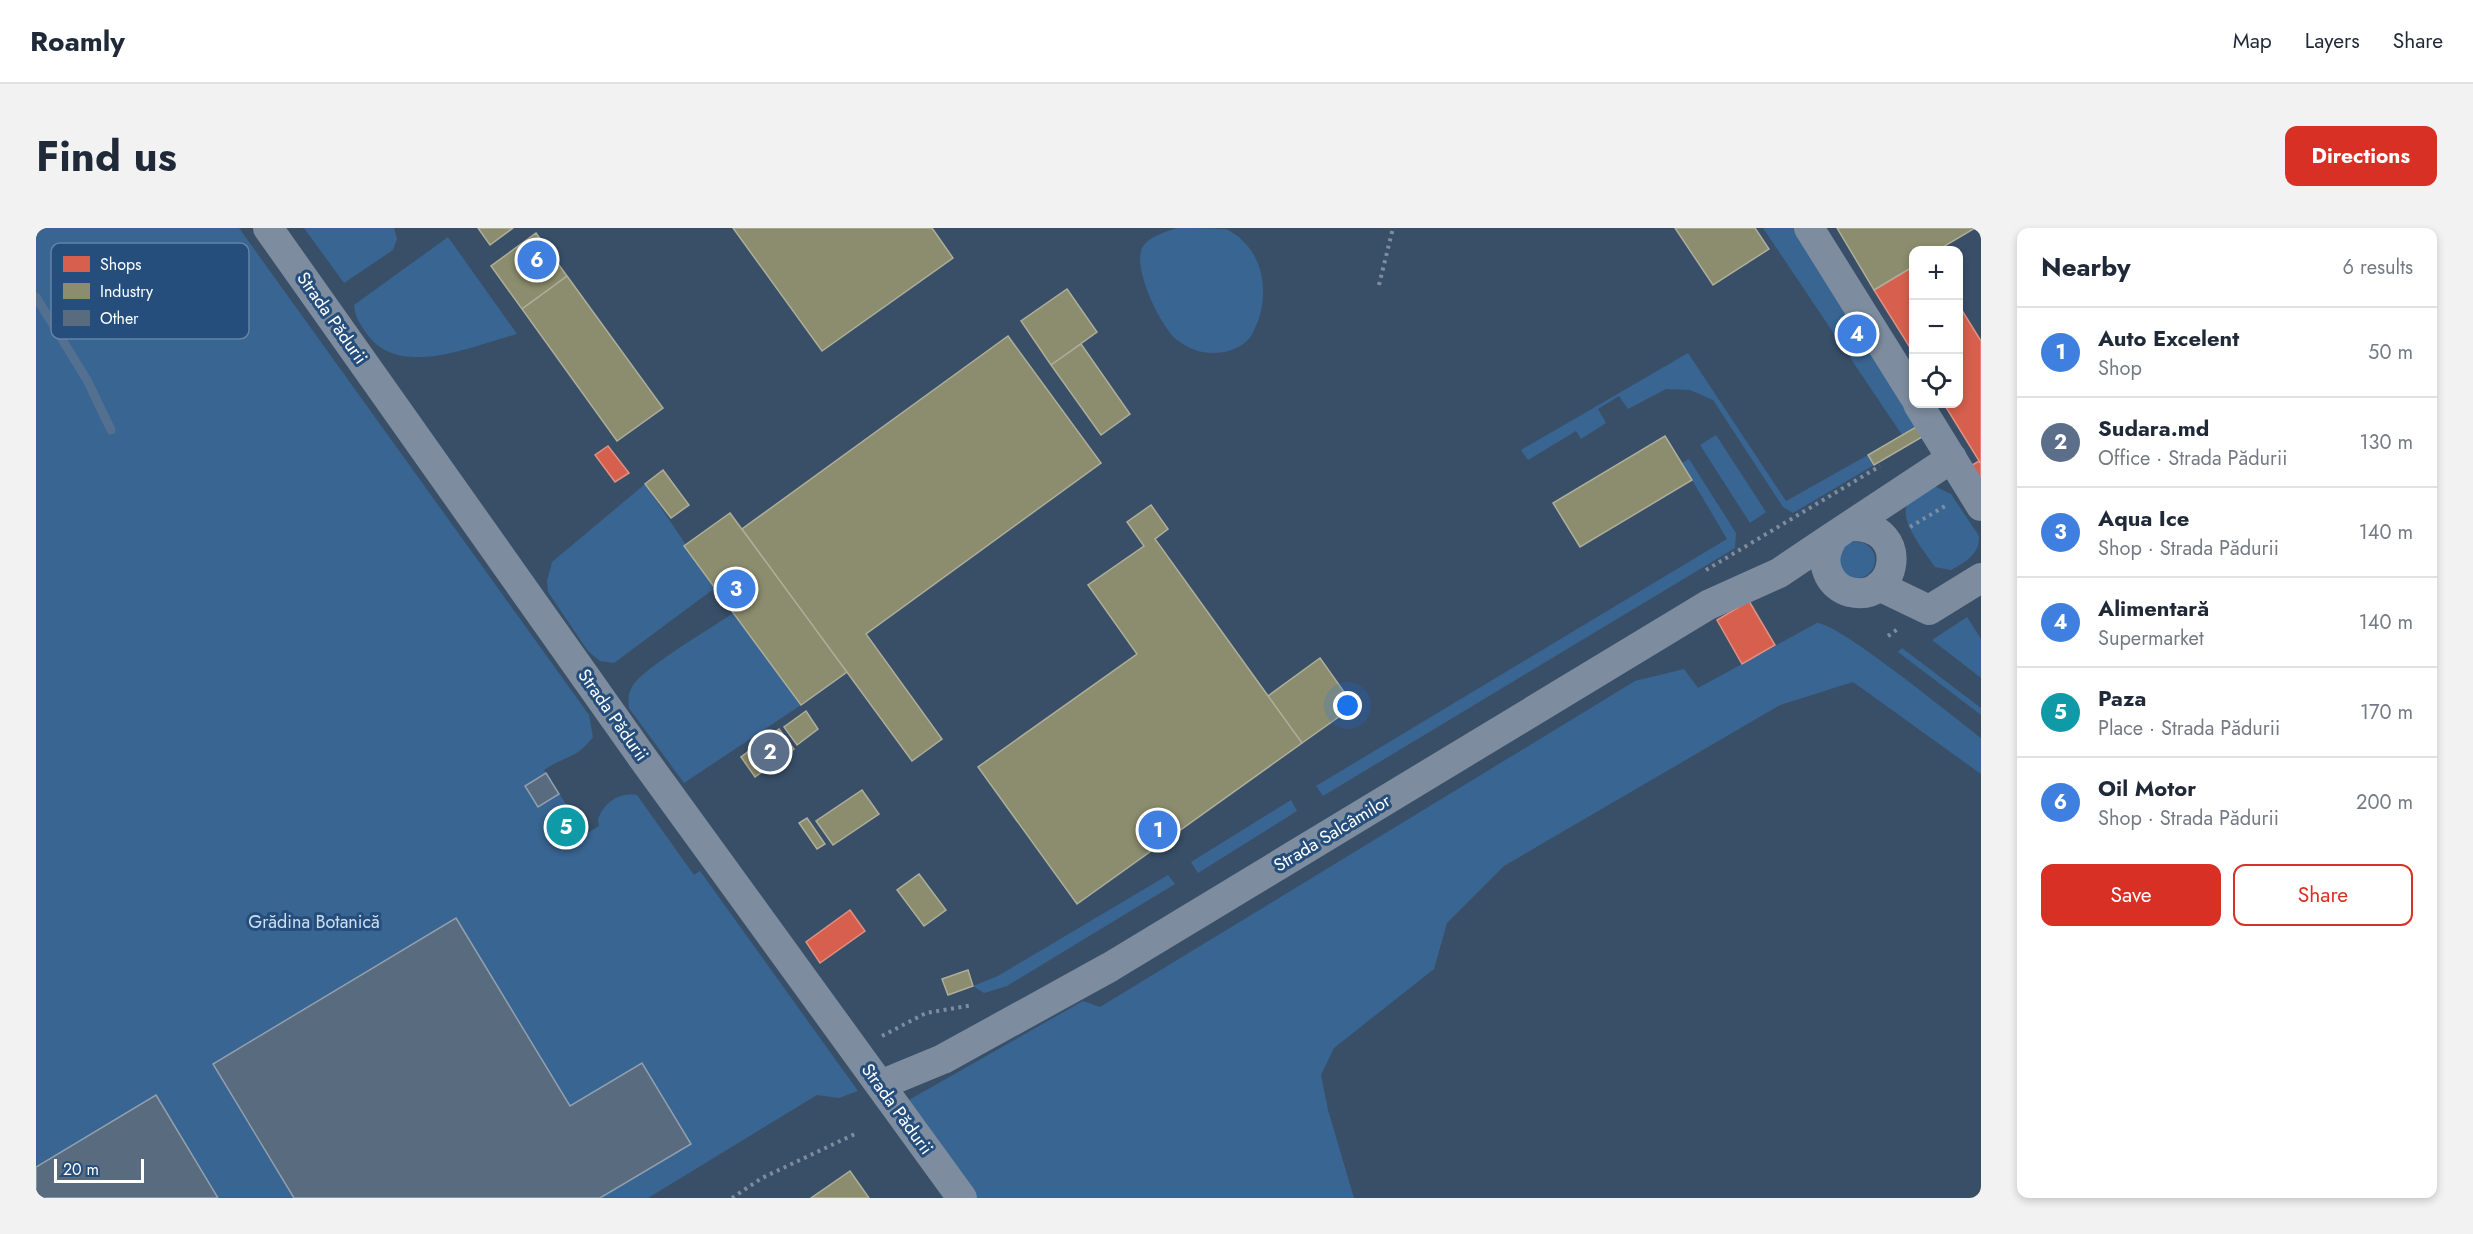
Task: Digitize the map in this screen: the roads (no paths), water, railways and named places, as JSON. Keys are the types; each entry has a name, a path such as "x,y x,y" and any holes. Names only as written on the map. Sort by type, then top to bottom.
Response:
{"street":[{"name":"Strada Pădurii","path":"268,228 642,757 962,1198"},
{"path":"1809,228 1909,388"},
{"path":"1921,408 1976,498"},
{"name":"Strada Salcâmilor","path":"880,1085 943,1059 1110,968 1708,605 1779,573 1952,458"},
{"path":"1830,577 1825,556 1843,531 1874,530 1886,541 1892,556 1892,567 1880,586 1929,610 1981,578"},
{"name":"Strada Salcâmilor","path":"1779,573 1830,577 1847,591 1858,593 1880,586"}],"waterway":[{"path":"36,297 51,321"},
{"path":"62,339 87,380 111,430"}],"place":[{"name":"Oil Motor","path":"537,260"},
{"name":"Alimentară","path":"1857,334"},
{"name":"Aqua Ice","path":"736,589"},
{"name":"Sudara.md","path":"770,752"},
{"name":"Paza","path":"566,827"},
{"name":"Auto Excelent","path":"1158,830"}],"park label":[{"name":"Grădina Botanică","path":"314,922"}]}
